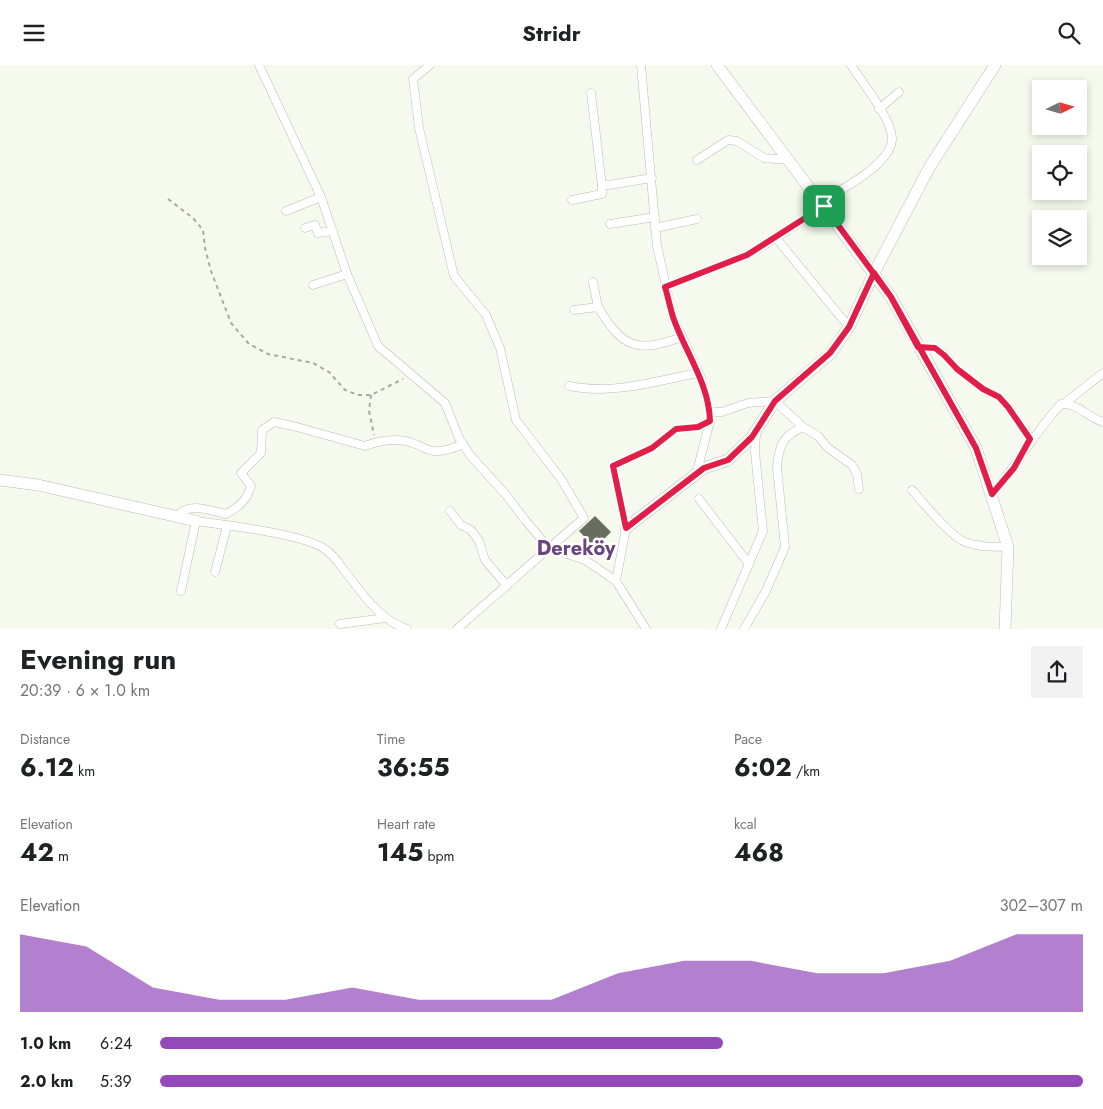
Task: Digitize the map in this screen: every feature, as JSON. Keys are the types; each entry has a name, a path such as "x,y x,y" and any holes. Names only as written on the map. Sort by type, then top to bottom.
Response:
{"street":[{"path":"259,65 321,197 347,274 378,346 445,403 463,444 470,455 507,496 525,521 549,548 585,560 616,581 646,629"},
{"path":"430,65 413,79 419,128 454,276 486,315 500,348 516,420 561,479 584,518 457,629"},
{"path":"641,65 655,228 665,287 673,317 698,373 710,412 710,421 696,475"},
{"path":"717,65 891,297 976,448 1008,547 1005,629"},
{"path":"665,287 747,255 776,238 882,160 890,149 892,137 886,119 851,65"},
{"path":"626,528 704,468 728,460 752,437 775,401 830,353 849,327 874,273 929,168 995,65"},
{"path":"879,109 899,92"},
{"path":"572,200 602,195 591,93"},
{"path":"697,160 728,140 737,141 764,158 789,160"},
{"path":"602,186 652,179"},
{"path":"286,211 321,197"},
{"path":"610,224 655,217"},
{"path":"655,228 697,219"},
{"path":"305,228 314,225 318,233 333,231"},
{"path":"776,238 849,327"},
{"path":"313,285 347,274"},
{"path":"593,282 598,307 619,337 637,347 659,345 682,337"},
{"path":"574,310 598,307"},
{"path":"918,347 935,348 957,369 983,389 999,397 1030,439"},
{"path":"569,386 582,389 626,388 698,373"},
{"path":"992,494 1014,468 1030,439 1061,404 1065,403 1103,373"},
{"path":"710,412 722,412 748,403 775,401 803,427 818,436 828,448 852,465 857,474 859,489"},
{"path":"1065,403 1071,403 1094,419 1103,422"},
{"path":"616,581 626,528 613,466 652,448 676,429 698,427 710,421"},
{"path":"177,516 180,511 191,507 226,514 238,508 248,497 251,486 241,473 261,453 262,430 274,422 365,447 374,442 397,439 412,442 431,451 448,450 463,444"},
{"path":"744,629 766,591 785,547 777,467 778,455 782,443 791,432 803,427"},
{"path":"721,629 763,531 755,452 756,431"},
{"path":"0,480 38,485 196,521 306,541 326,549 370,603 385,618 407,629"},
{"path":"912,490 940,521 964,542 983,546 1008,547"},
{"path":"699,499 749,563"},
{"path":"450,511 461,525 471,530 479,541 485,560 506,586"},
{"path":"181,591 196,521"},
{"path":"215,573 226,526"},
{"path":"340,624 385,618"}],"path":[{"path":"168,199 193,218 203,230 211,271 231,323 250,344 268,354 313,363 329,372 344,390 358,395 371,395 412,374"},
{"path":"371,395 369,411 374,427 374,442"}],"building":[{"path":"595,516 611,532 595,548 579,531"}],"district":[{"name":"Dereköy","path":"576,548"}],"route":[{"path":"824,206 747,255 665,287 673,317 701,378 710,412 710,421 698,427 676,429 652,448 613,466 626,528 704,468 728,460 752,437 775,401 830,353 849,327 874,273 891,297 918,347 935,348 957,369 983,389 999,397 1008,407 1030,439 1014,468 992,494 976,448 918,347 891,297 874,273 824,206"}]}
